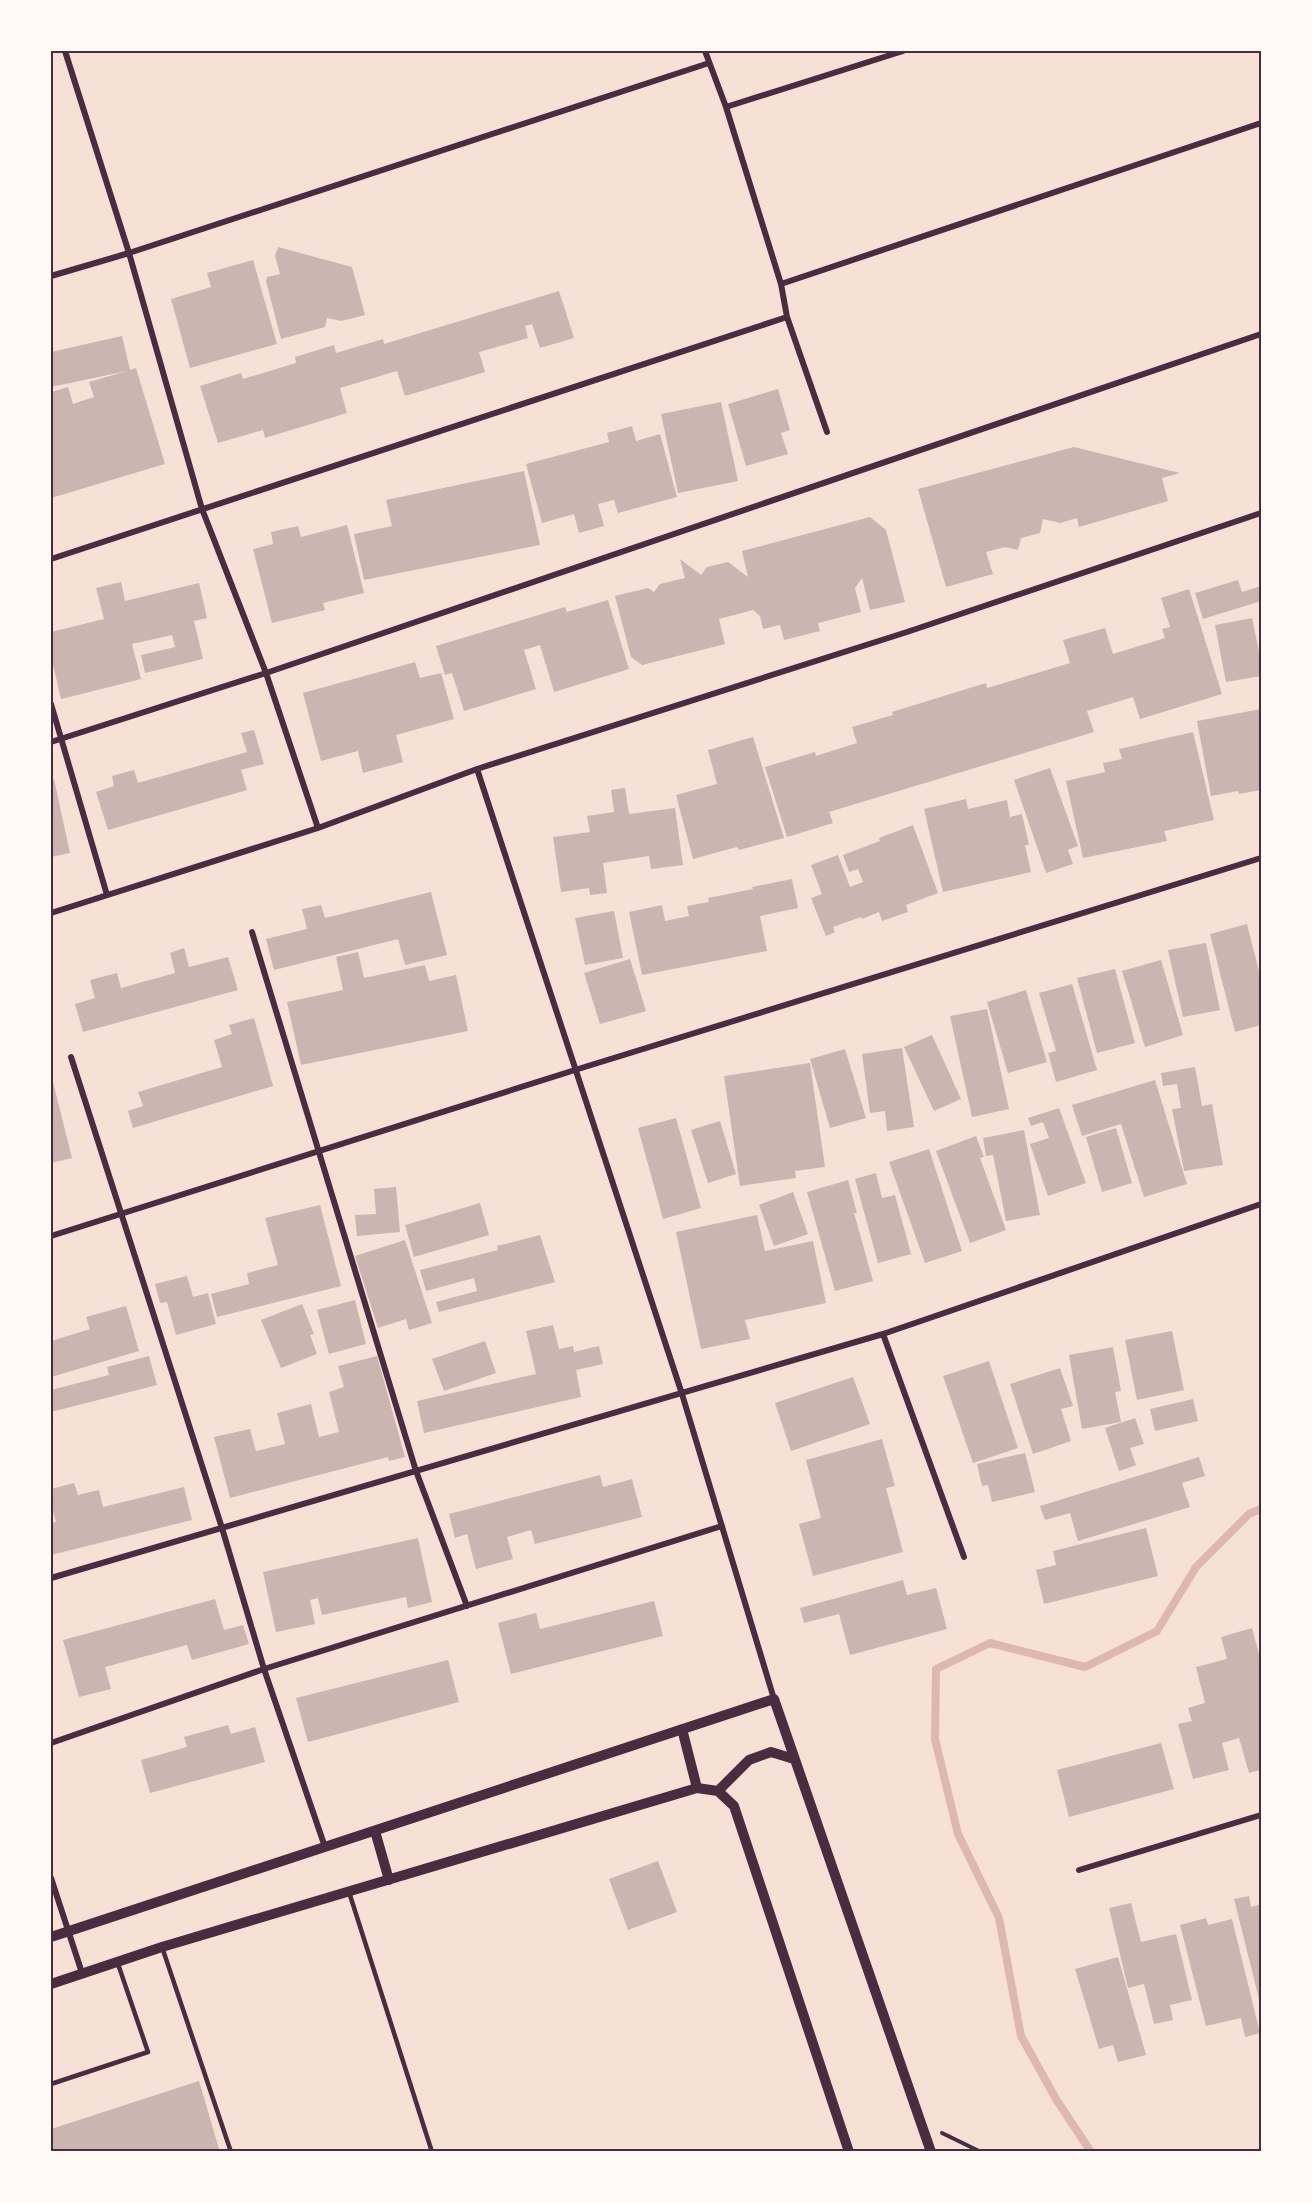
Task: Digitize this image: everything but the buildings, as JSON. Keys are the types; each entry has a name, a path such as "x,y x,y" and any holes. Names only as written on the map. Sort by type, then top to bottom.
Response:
{"street":[{"path":"65,51 129,253 202,509 266,673 318,828"},
{"path":"705,51 726,107 781,284 787,317 827,432"},
{"path":"726,107 903,51"},
{"path":"51,276 129,253 709,63"},
{"path":"781,284 1261,123"},
{"path":"51,559 787,317"},
{"path":"51,742 266,673 1261,334"},
{"path":"51,913 318,828 477,769 906,632 1261,513"},
{"path":"51,704 107,896"},
{"path":"477,769 682,1394 774,1699 931,2152"},
{"path":"51,1236 575,1070 1261,858"},
{"path":"252,932 416,1471 467,1606"},
{"path":"71,1057 222,1528 264,1669 325,1847"},
{"path":"51,1578 883,1334 1261,1204"},
{"path":"883,1334 964,1557"},
{"path":"51,1743 264,1669 722,1526"},
{"path":"51,1937 774,1699"},
{"path":"682,1729 697,1788"},
{"path":"718,1791 749,1760 771,1752 794,1759"},
{"path":"51,1984 162,1947 697,1788 718,1791 734,1806 849,2152"},
{"path":"1079,1870 1261,1815"},
{"path":"375,1831 389,1880"},
{"path":"51,1878 82,1973"}],"lane":[{"path":"349,1892 432,2152"},
{"path":"162,1947 231,2152"},
{"path":"51,2084 148,2052 117,1961"}],"path":[{"path":"920,2122 981,2152"}],"waterway":[{"path":"1091,2152 1056,2099 1021,2036 999,1918 958,1834 935,1739 936,1669 990,1643 1085,1667 1157,1631 1196,1567 1249,1514 1261,1509"}]}
